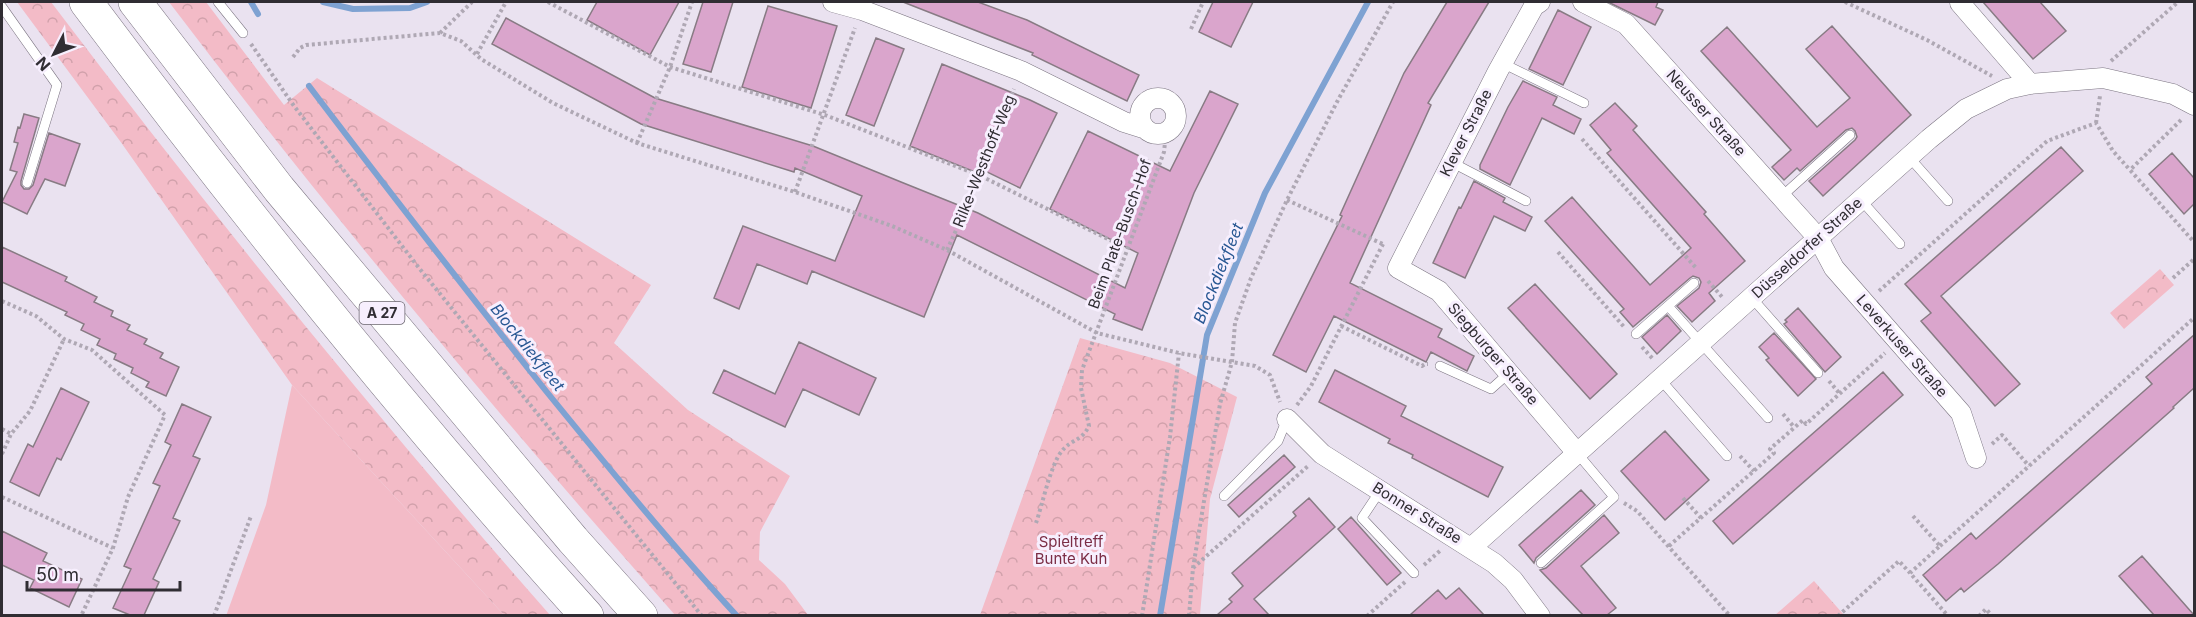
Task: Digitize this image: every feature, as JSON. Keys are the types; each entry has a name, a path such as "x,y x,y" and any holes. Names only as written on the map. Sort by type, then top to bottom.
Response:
{"highway":[{"name":"A 27","path":"86,2 260,227 402,402 474,488 587,615"},
{"name":"A 27","path":"135,2 279,189 566,532 641,615"}],"street":[{"path":"833,2 863,6 1021,71 1124,122 1154,134 1166,133 1175,124 1176,111 1168,101 1162,98 1152,99 1142,107 1139,115 1143,128"},
{"name":"Klever Straße","path":"1401,261 1502,63 1534,6 1540,2"},
{"name":"Neusser Straße","path":"1583,2 1626,24 1818,238"},
{"path":"1961,2 2030,84"},
{"name":"Düsseldorfer Straße","path":"1472,547 1751,297 1966,109 2007,89 2030,84 2103,78 2166,92 2194,103"},
{"name":"Leverkuser Straße","path":"1818,238 1834,268 1961,413 1976,458"},
{"name":"Siegburger Straße","path":"1401,261 1439,291 1577,453"},
{"name":"Bonner Straße","path":"1287,419 1322,454 1494,562 1513,580 1540,615"}],"lane":[{"path":"218,2 243,33"},
{"path":"2,7 57,85 27,183"},
{"path":"1502,63 1584,103"},
{"path":"1781,197 1850,135"},
{"path":"1909,157 1948,201"},
{"path":"1451,162 1526,201"},
{"path":"1861,200 1900,244"},
{"path":"1633,335 1694,283"},
{"path":"1751,297 1818,373"},
{"path":"1668,306 1768,418"},
{"path":"1440,366 1491,389 1509,373"},
{"path":"1663,376 1727,456"},
{"path":"1224,496 1278,441 1287,419"},
{"path":"1541,563 1614,496 1577,453"},
{"path":"1380,490 1362,518 1414,573"}],"path":[{"path":"293,57 300,48 306,45 440,33 472,2"},
{"path":"477,54 506,2"},
{"path":"548,2 670,67 825,114 981,176 1126,248"},
{"path":"637,143 670,67 692,2"},
{"path":"1191,29 1203,2"},
{"path":"1189,615 1193,568 1220,404 1232,362 1235,323 1251,278 1287,200 1338,100 1393,2"},
{"path":"1845,2 1927,40 1988,72 2007,89"},
{"path":"2178,2 2112,59 2103,78 2096,123 2113,151 2194,242"},
{"path":"795,192 863,6"},
{"path":"243,33 294,106 418,268 702,615"},
{"name":"Beim Plate-Busch-Hof","path":"440,33 461,41 481,59 553,103 637,143 795,192 892,226 947,250 1096,333 1126,248 1164,152 1166,133"},
{"name":"Rilke-Westhoff-Weg","path":"947,250 981,176 1021,71"},
{"path":"2130,171 2178,125 2194,103"},
{"path":"1865,303 2047,141 2096,123"},
{"path":"1582,139 1698,270"},
{"path":"1287,200 1383,244 1401,261"},
{"path":"1287,419 1311,386 1383,244"},
{"path":"1558,252 1633,335 1663,376"},
{"path":"2173,278 2194,259"},
{"path":"1706,278 1736,312"},
{"path":"2,301 36,316 64,339 92,351 165,415 128,497 113,548 81,615"},
{"path":"1910,573 2194,318"},
{"path":"1341,326 1422,366 1425,364 1440,366"},
{"path":"1036,523 1055,464 1062,450 1084,436 1089,426 1081,388 1082,370 1096,333 1186,355 1256,366 1270,375 1287,419"},
{"path":"2,454 11,434 30,411 64,339"},
{"path":"1669,546 1774,453 1770,448 1803,420 1806,424 1898,340"},
{"path":"1142,615 1170,437 1179,353"},
{"path":"2,429 11,434"},
{"path":"2002,435 2029,466"},
{"path":"1193,568 1322,454"},
{"path":"1614,496 1637,511 1730,615"},
{"path":"2,497 113,548"},
{"path":"1683,498 1701,518"},
{"path":"214,615 251,516"},
{"path":"1913,516 1940,546"},
{"path":"1838,615 1899,561 1948,615"},
{"path":"1979,615 1986,609 1992,615"}],"green space":[{"path":"17,2 51,2 295,313 550,615 504,615 292,385 120,141"},
{"path":"169,2 206,2 284,105 317,78 651,285 614,343 688,410 790,476 760,532 759,560 785,584 808,615 675,615 416,313 229,81"},
{"path":"2160,269 2174,285 2124,329 2110,313"},
{"name":"Spieltreff Bunte Kuh","path":"1080,338 1170,363 1237,397 1210,499 1200,615 980,615"},
{"path":"292,385 504,615 226,616 266,505"},
{"path":"1814,581 1844,615 1775,615"}],"building":[{"path":"597,2 679,2 650,55 587,20"},
{"path":"703,2 733,2 711,72 683,64"},
{"path":"903,2 978,2 1027,20 1139,75 1127,101 1032,55 1033,53"},
{"path":"1213,2 1253,2 1231,47 1199,32"},
{"path":"1447,2 1489,2 1428,103 1431,105 1350,283 1442,329 1438,337 1474,356 1467,371 1431,352 1426,362 1334,316 1306,372 1273,355 1342,216 1340,215 1404,73"},
{"path":"1608,2 1658,2 1656,7 1663,10 1655,25"},
{"path":"1983,2 2040,2 2066,31 2033,59"},
{"path":"768,6 837,26 811,108 742,87"},
{"path":"1558,10 1591,27 1563,85 1529,69"},
{"path":"506,18 655,98 813,146 978,213 1125,288 1138,253 1050,209 1088,131 1170,171 1210,91 1238,104 1194,193 1142,330 1113,319 1115,314 957,235 924,317 812,271 807,284 757,264 739,309 714,298 743,226 835,261 862,196 795,168 794,172 641,124 492,44"},
{"path":"1832,26 1911,115 1823,196 1809,181 1855,140 1857,137 1855,131 1852,128 1846,130 1800,171 1797,168 1784,180 1772,167 1791,150 1701,51 1727,27 1817,127 1850,98 1806,49"},
{"path":"876,38 904,49 874,126 846,115"},
{"path":"942,64 1057,113 1020,188 977,167 975,172 910,146"},
{"path":"1523,81 1557,97 1553,105 1581,119 1574,134 1542,118 1510,185 1480,169 1480,165"},
{"path":"1615,103 1637,126 1633,130 1706,212 1704,214 1745,261 1709,293 1715,301 1692,322 1677,306 1699,288 1701,282 1699,278 1693,276 1690,278 1633,327 1620,312 1624,309 1545,221 1572,197 1650,285 1691,248 1607,153 1611,150 1590,125"},
{"path":"24,114 39,118 21,181 24,189 29,189 33,185 49,133 80,144 65,186 45,179 27,214 2,202 17,172 10,170 18,143 14,142"},
{"path":"2061,147 2083,171 1941,296 2020,384 1995,406 1921,321 1931,313 1905,284"},
{"path":"2172,153 2194,178 2194,204 2184,214 2149,174"},
{"path":"1474,181 1505,198 1503,202 1532,217 1525,231 1494,216 1465,278 1433,263"},
{"path":"2,247 67,277 65,281 97,297 94,302 113,311 111,316 130,325 127,330 147,339 144,344 163,353 160,358 179,367 166,396 146,387 149,382 131,373 133,368 114,359 116,354 97,345 100,339 81,330 84,324 65,315 67,312 2,282"},
{"path":"1535,284 1617,374 1590,399 1508,308"},
{"path":"1798,308 1841,357 1825,372 1784,324 1787,322 1785,320"},
{"path":"1667,315 1681,331 1657,354 1642,337"},
{"path":"1774,333 1816,379 1798,396 1766,360 1769,358 1759,347"},
{"path":"2194,335 2194,388 1998,564 1964,592 1961,588 1946,601 1923,575 1971,533 1976,539 2152,384 2146,377"},
{"path":"799,342 876,378 859,415 803,389 785,427 713,393 724,370 775,394"},
{"path":"1335,370 1406,406 1401,416 1503,467 1488,497 1412,458 1413,455 1388,443 1390,439 1319,402"},
{"path":"1883,372 1903,395 1733,544 1713,521"},
{"path":"61,388 89,402 61,460 57,458 39,496 10,482 28,444 33,447"},
{"path":"182,404 211,417 193,456 200,459 173,518 180,521 153,579 159,582 144,615 130,615 113,608 131,569 124,566 160,486 153,483 171,445 165,442"},
{"path":"1665,431 1709,480 1665,520 1621,471"},
{"path":"1284,455 1295,467 1239,517 1228,505"},
{"path":"1581,490 1595,505 1536,558 1534,563 1519,545"},
{"path":"1309,498 1335,527 1254,599 1269,615 1217,615 1232,602 1229,599 1243,586 1232,573 1296,516 1293,512"},
{"path":"1604,515 1619,533 1581,566 1616,608 1607,615 1583,615 1540,570 1546,568"},
{"path":"1351,517 1401,573 1387,585 1338,529"},
{"path":"2,531 47,553 43,561 82,579 69,607 30,588 34,580 2,565"},
{"path":"2142,556 2194,615 2154,615 2119,576"},
{"path":"1459,588 1484,615 1410,615 1438,590 1446,599"}],"waterway":[{"name":"Blockdiekfleet","path":"251,2 258,14"},
{"path":"323,2 353,9 410,8 427,2"},
{"name":"Blockdiekfleet","path":"1160,616 1207,335 1265,193 1368,2"},
{"name":"Blockdiekfleet","path":"309,86 546,391 663,533 737,616"}]}
